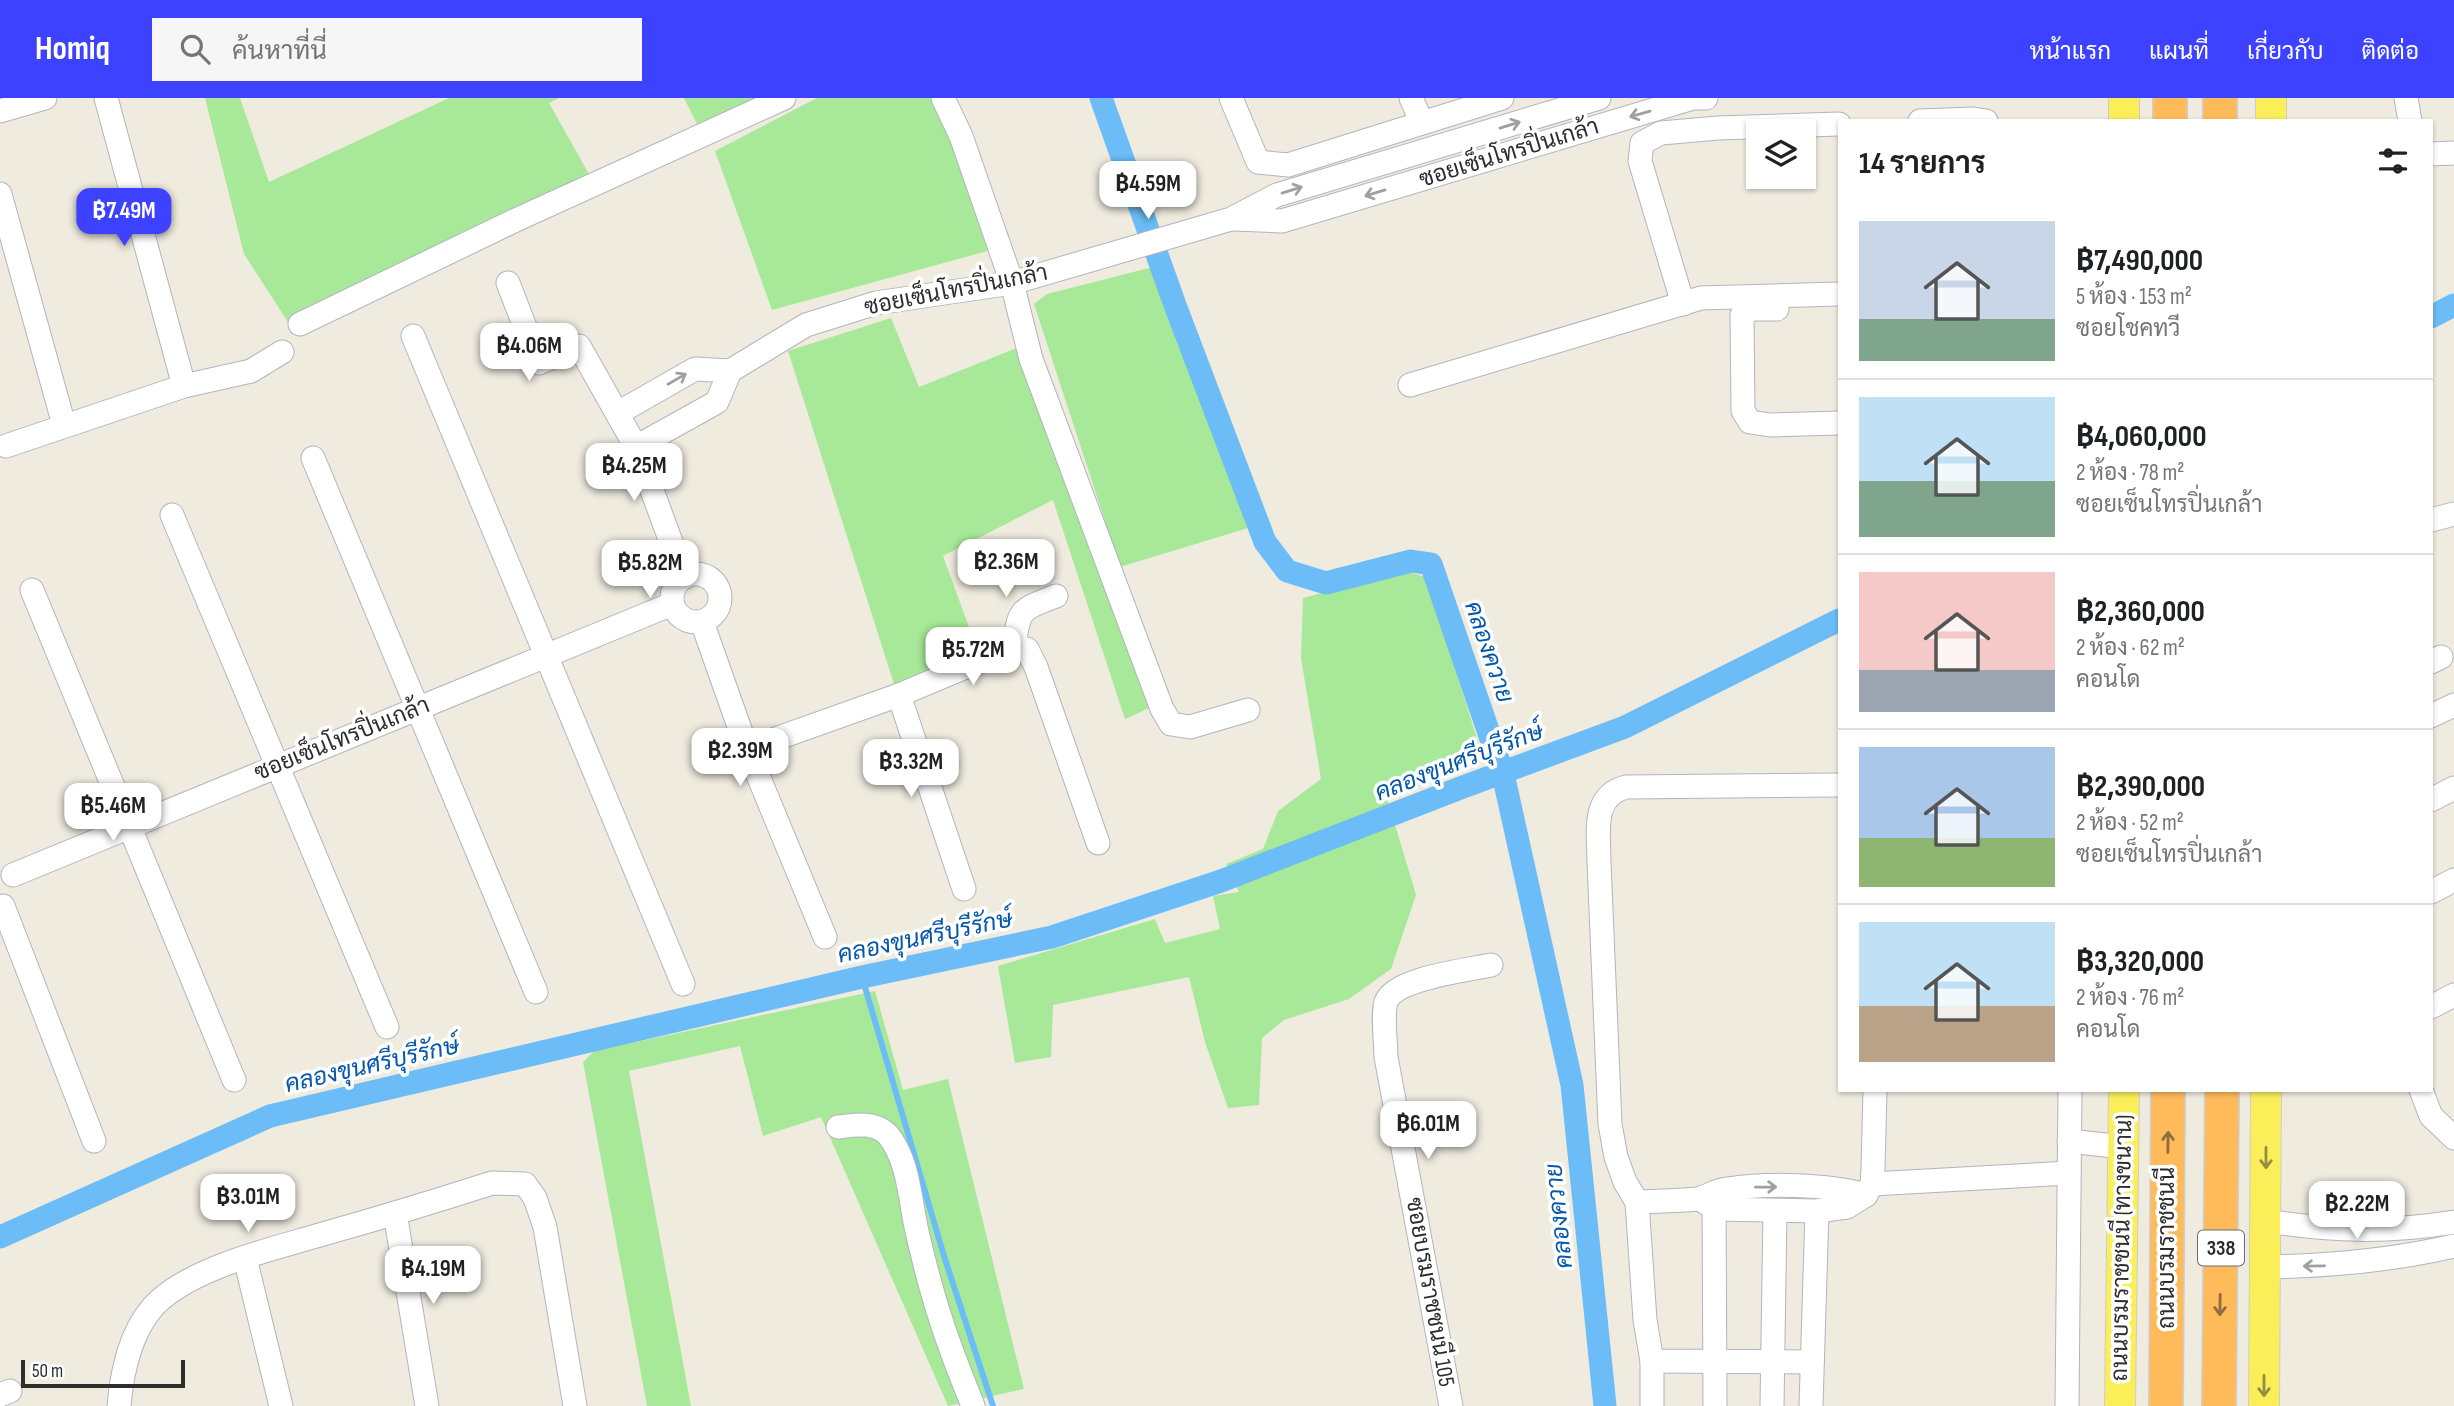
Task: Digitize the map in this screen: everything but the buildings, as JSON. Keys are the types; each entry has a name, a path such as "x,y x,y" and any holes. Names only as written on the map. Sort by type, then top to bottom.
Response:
{"highway":[{"path":"2170,98 2170,119"},
{"path":"2220,98 2220,119"},
{"name":"ถนนบรมราชชนนี","path":"2166,1406 2168,1092"},
{"name":"338","path":"2219,1406 2222,1092"}],"main road":[{"path":"2124,98 2124,119"},
{"path":"2271,98 2271,119"},
{"name":"ถนนบรมราชชนนี (ทางขนาน)","path":"2115,1406 2124,1092"},
{"name":"338","path":"2264,1406 2266,1092"}],"street":[{"path":"0,111 44,98"},
{"path":"106,98 184,386"},
{"path":"300,324 518,219 784,98"},
{"path":"943,98 961,136 1012,283 1031,359 1162,709 1171,724 1190,727 1248,710"},
{"path":"1231,98 1258,162 1288,165 1502,98"},
{"path":"1412,98 1422,123"},
{"name":"ซอยเซ็นโทรปิ่นเกล้า","path":"730,371 806,326 876,303 1012,283 1125,251 1231,219 1277,195 1599,98"},
{"name":"ซอยเซ็นโทรปิ่นเกล้า","path":"1231,219 1282,221 1693,98 1706,98"},
{"path":"2406,98 2410,119"},
{"path":"1683,304 1640,161 1642,143 1661,133 1718,128 1838,124"},
{"path":"2433,154 2454,153"},
{"path":"0,194 64,425"},
{"path":"508,284 539,363 579,346 636,447 684,576"},
{"path":"1410,385 1701,298 1838,294"},
{"path":"1838,309 1752,309 1742,315 1742,327 1743,411 1750,422 1770,425 1838,423"},
{"path":"414,336 683,984"},
{"path":"6,446 184,386 251,371 282,352"},
{"path":"618,413 695,369 730,371 717,402 636,447"},
{"path":"313,458 536,992"},
{"path":"2433,519 2454,514"},
{"path":"172,515 387,1027"},
{"path":"684,576 708,576 719,589 716,613 702,622 694,623 680,617 672,604 673,588 684,576"},
{"path":"32,590 234,1080"},
{"path":"1014,647 1018,619 1028,607 1056,596"},
{"name":"ซอยเซ็นโทรปิ่นเกล้า","path":"2,907 14,894 16,886 7,868 130,826 672,604"},
{"path":"702,622 747,749 825,937"},
{"path":"747,749 898,695 1014,647 1027,649 1036,667 1098,843"},
{"path":"898,695 964,888"},
{"path":"2433,715 2454,705"},
{"path":"1652,1406 1652,1361 1645,1320 1637,1202 1625,1182 1616,1157 1610,1124 1598,862 1599,821 1603,801 1613,790 1626,786 1838,785"},
{"path":"2433,799 2454,788"},
{"path":"2433,891 2454,880"},
{"path":"2,907 94,1140"},
{"name":"ซอยบรมราชชนนี 105","path":"1451,1406 1387,1057 1385,1004 1391,994 1422,978 1491,965"},
{"path":"2433,1006 2454,995"},
{"path":"1637,1202 1709,1199 1775,1211 1817,1211 1847,1207 1869,1190 1875,1092"},
{"path":"2067,1406 2070,1092"},
{"path":"2422,1092 2431,1116 2454,1138"},
{"path":"838,1127 857,1124 874,1126 886,1133 895,1146 903,1166 941,1322 973,1406"},
{"path":"2069,1141 2123,1147"},
{"path":"1709,1199 1730,1188 1824,1187 1869,1190 2069,1173"},
{"path":"119,1406 132,1342 160,1300 182,1286 245,1258 492,1183 525,1184 535,1198 545,1227 575,1406"},
{"path":"1709,1199 1715,1406"},
{"path":"1772,1406 1775,1211"},
{"path":"1811,1406 1817,1211"},
{"path":"395,1213 428,1406"},
{"path":"2266,1221 2344,1231 2410,1229 2454,1222"},
{"path":"2344,1231 2344,1265"},
{"path":"2264,1267 2344,1265 2409,1257 2454,1246"},
{"path":"245,1258 281,1406"},
{"path":"1652,1361 1812,1362"}],"green space":[{"path":"205,98 240,98 269,182 449,98 559,98 549,103 590,176 288,322 244,254"},
{"path":"684,98 756,98 699,128"},
{"path":"817,98 932,98 956,149 991,250 772,310 715,151"},
{"path":"1153,267 1248,528 1120,567 1034,304 1047,294"},
{"path":"891,318 919,387 1019,347 1149,708 1125,719 1053,500 943,556 977,649 894,684 788,351"},
{"path":"1405,571 1426,577 1482,754 1388,801 1416,895 1391,969 1349,999 1284,1020 1262,1038 1259,1105 1228,1108 1205,1042 1189,977 1053,1005 1051,1057 1015,1063 998,966 1155,919 1165,943 1220,929 1213,896 1239,892 1226,864 1263,849 1278,811 1321,779 1301,658 1303,598"},
{"path":"875,991 903,1090 948,1079 1024,1389 948,1406 821,1117 763,1136 740,1046 629,1071 691,1406 647,1406 583,1062 594,1051"}],"waterway":[{"name":"คลองควาย","path":"1101,98 1175,305 1265,542 1287,571 1326,583 1411,561 1431,564 1503,774 1572,1085 1605,1406"},
{"name":"คลองขุนศรีบุรีรักษ์","path":"2433,316 2454,305"},
{"name":"คลองขุนศรีบุรีรักษ์","path":"0,1237 270,1116 862,977 1052,937 1221,881 1625,727 1838,620"},
{"path":"862,977 944,1256 993,1406"}]}
